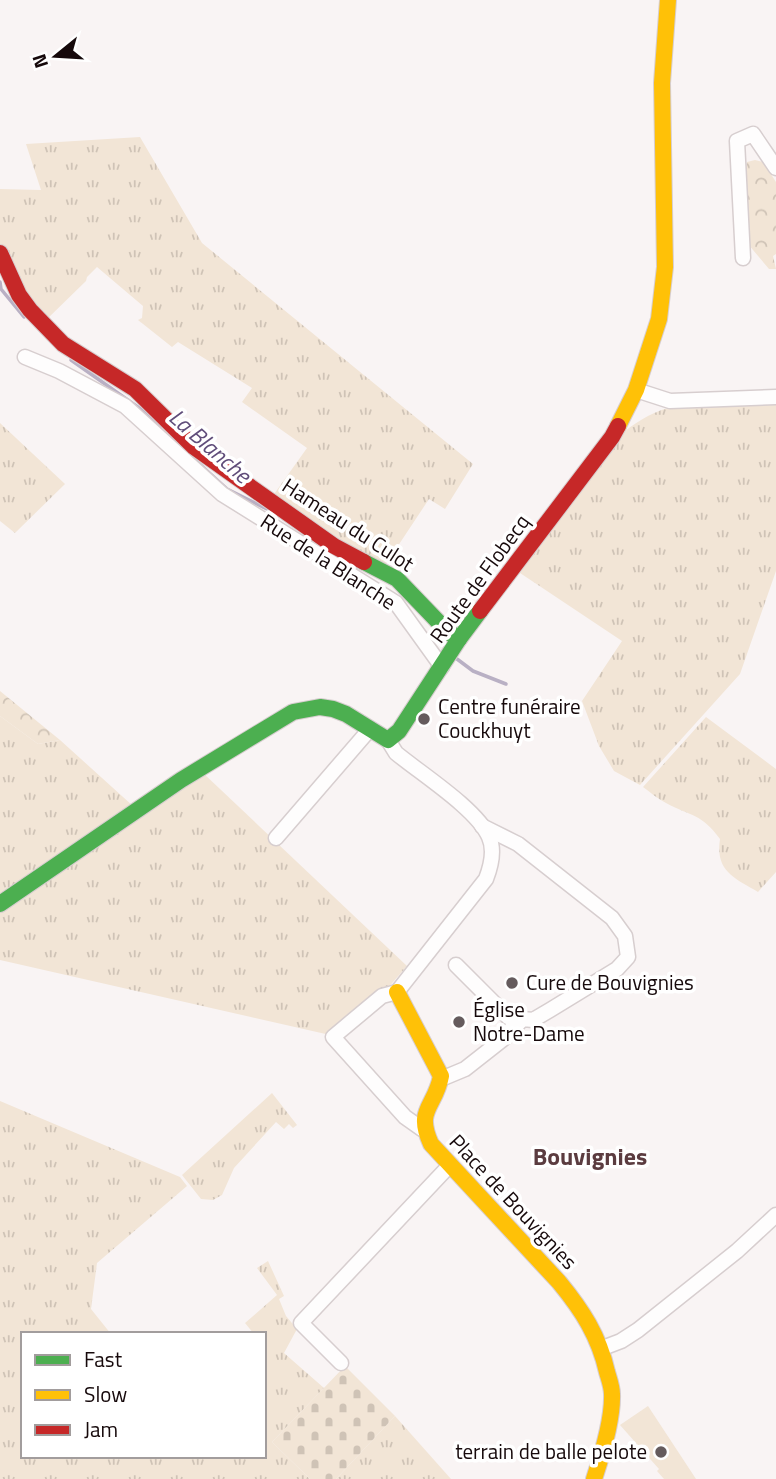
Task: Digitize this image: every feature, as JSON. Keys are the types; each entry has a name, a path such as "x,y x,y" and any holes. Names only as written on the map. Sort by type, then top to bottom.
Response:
{"street":[{"name":"Route de Flobecq","path":"388,740 399,731 450,653 598,457 612,437 636,390 659,319 665,267 662,83 668,0"},
{"path":"743,258 737,141 753,134 776,168"},
{"name":"Hameau du Culot","path":"0,253 19,295 63,344 135,389 194,447 334,546 397,579 447,631 450,653"},
{"name":"Rue de la Blanche","path":"25,356 125,406 222,494 396,603 450,653"},
{"path":"636,390 670,401 776,397"},
{"path":"0,904 180,780 293,712 333,709 388,740 396,753 482,825 492,846 486,879 397,992 382,996 333,1037 405,1117 422,1129"},
{"path":"276,838 370,729"},
{"path":"397,992 407,1015 432,1055 441,1079 465,1069 507,1036 523,1019 533,1020 617,969 628,957 625,936 612,918 525,849 501,833 482,825"},
{"path":"456,965 508,1017 519,1023"},
{"name":"Place de Bouvignies","path":"441,1079 436,1095 422,1118 422,1129 431,1144 559,1282 579,1306 593,1329 612,1394 606,1447 594,1479"},
{"path":"341,1363 301,1323 450,1164"},
{"path":"600,1349 621,1341 638,1330 737,1251 776,1215"}],"green space":[{"path":"140,137 202,243 473,464 445,509 429,499 384,567 272,497 307,448 242,402 252,388 178,342 172,347 138,320 142,318 143,306 97,267 44,322 0,248 0,189 41,190 26,144"},
{"path":"747,162 763,162 776,182 776,254 773,256 776,269 769,269 748,244 745,173"},
{"path":"776,405 776,571 740,674 640,785 614,771 599,746 582,701 622,641 520,573 624,432 636,423 675,406"},
{"path":"0,423 65,484 15,533 0,521"},
{"path":"0,691 60,740 38,744 0,716"},
{"path":"0,716 38,744 60,740 133,806 0,898"},
{"path":"706,717 776,769 776,872 758,892 734,878 723,866 719,850 720,839 707,824 663,801 643,787"},
{"path":"202,772 407,966 386,990 330,1035 0,960 0,911"},
{"path":"272,1093 297,1125 293,1128 289,1124 284,1129 276,1122 234,1168 222,1195 213,1200 201,1199 182,1175"},
{"path":"0,1101 180,1177 187,1186 97,1263 91,1309 109,1332 21,1332 21,1458 266,1458 266,1332 252,1332 245,1323 277,1295 257,1268 268,1261 284,1296 279,1299 286,1316 297,1329 284,1353 324,1388 272,1442 310,1479 0,1479"},
{"path":"345,1366 395,1416 336,1479 310,1479 272,1442"},
{"name":"terrain de balle pelote","path":"648,1406 696,1479 664,1479 657,1471 659,1469 620,1425"},
{"path":"395,1416 451,1479 336,1479"}],"waterway":[{"name":"La Blanche","path":"0,282 1,289 24,317"},
{"name":"La Blanche","path":"71,360 142,410 160,427"},
{"name":"La Blanche","path":"193,458 227,489 267,509"},
{"name":"La Blanche","path":"433,629 444,645"},
{"name":"La Blanche","path":"457,659 473,671 506,684"}],"traffic: fast":[{"path":"364,562 397,579 447,631 459,639"},
{"path":"0,904 181,780 293,712 320,707 333,709 388,740 399,731 480,611"}],"traffic: slow":[{"path":"618,426 636,390 659,319 665,267 662,83 668,0"},
{"path":"397,992 441,1076 426,1116 425,1123 431,1144 559,1282 582,1313 604,1359 611,1386 612,1404 594,1479"}],"traffic: jam":[{"path":"0,253 19,295 63,344 135,389 194,447 334,546 364,562"},
{"path":"480,611 618,426"}],"place":[{"name":"Centre funéraire Couckhuyt","path":"424,719"},
{"name":"Cure de Bouvignies","path":"512,983"},
{"name":"Église Notre-Dame","path":"459,1022"},
{"name":"terrain de balle pelote","path":"661,1452"}],"district":[{"name":"Bouvignies","path":"590,1157"}]}
